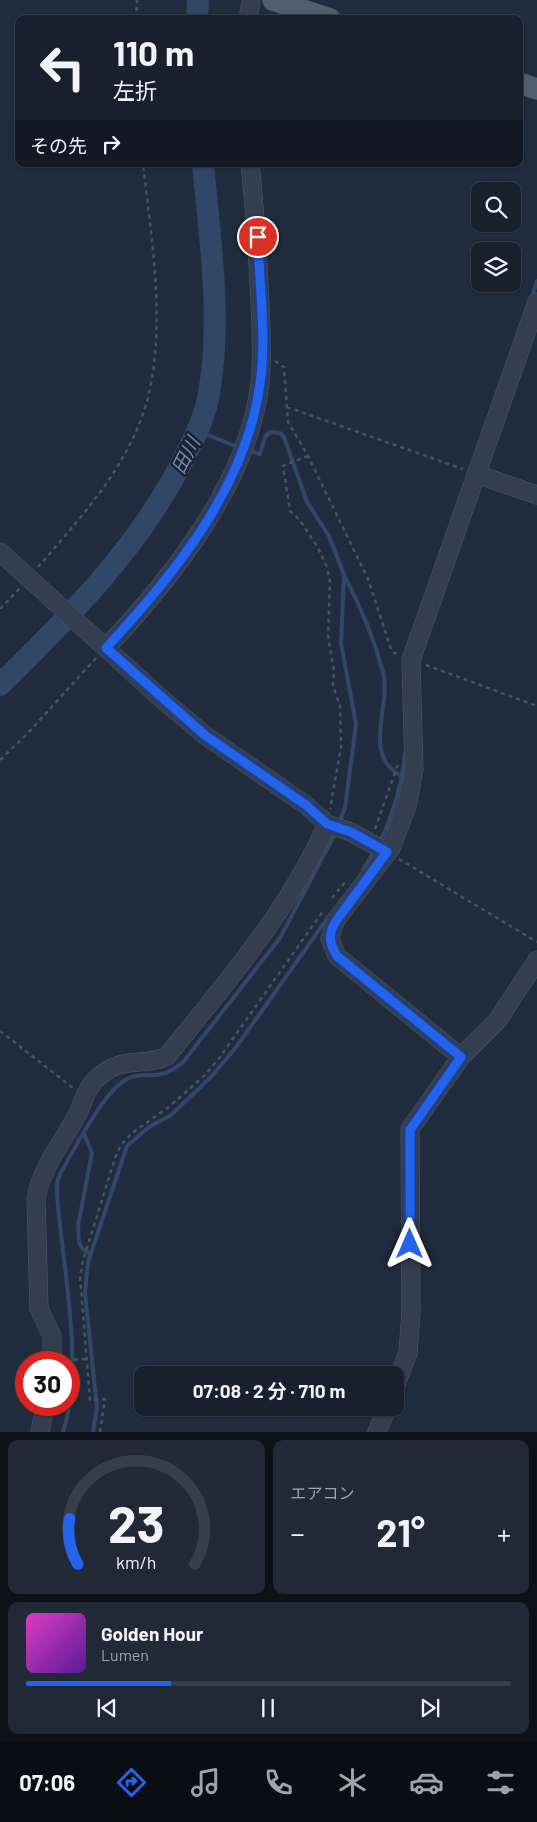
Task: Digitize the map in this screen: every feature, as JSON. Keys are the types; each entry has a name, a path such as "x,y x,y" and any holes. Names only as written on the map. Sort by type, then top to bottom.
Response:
{"main road":[{"path":"273,0 318,15"},
{"path":"523,84 537,89"}],"street":[{"path":"103,648 162,584 210,516 226,488 249,432 260,384 261,358 258,237 250,167"},
{"path":"461,1057 337,956 332,948 330,939 331,929 378,847 407,806 413,782 411,660 537,302"},
{"path":"476,474 537,495"},
{"path":"0,552 103,648 206,736 306,805 327,824 351,832 378,847"},
{"path":"56,1351 52,1336 39,1309 36,1199 37,1188 47,1165 92,1084 112,1068 158,1060 167,1056 262,939 315,850 327,824"},
{"path":"403,1366 409,1345 410,1130 461,1057 498,1020 537,960"},
{"path":"40,1432 43,1416"},
{"path":"378,1432 384,1416"}],"path":[{"path":"136,15 137,0"},
{"path":"0,609 31,580 88,508 112,474 140,423 152,376 157,338 150,220 143,167"},
{"path":"270,366 273,360 284,367 288,422 308,456 368,579 392,652 537,706"},
{"path":"286,407 476,474"},
{"path":"308,456 301,461 283,466 290,511 299,519 308,532 327,567 331,602 328,636 334,671 332,685 340,706 340,747 327,824"},
{"path":"0,760 27,734 103,648"},
{"path":"398,768 378,847 537,942"},
{"path":"330,901 352,874"},
{"path":"100,1432 105,1399 90,1400 80,1277 83,1261 118,1152 132,1132 170,1106 205,1075 220,1057 325,908"},
{"path":"0,1031 65,1084 85,1095"},
{"path":"80,1360 87,1360"}],"waterway":[{"name":"田川","path":"197,15 198,0"},
{"name":"田川","path":"0,685 51,634 124,552 165,492 187,452 202,419 209,394 215,337 214,279 203,167"},
{"path":"531,300 537,281"},
{"path":"198,431 238,447"},
{"path":"247,450 260,454 265,437 270,432 280,433 284,437 307,502 329,536 344,575 341,643 356,724 345,808 339,823"},
{"path":"345,577 367,623 383,672 385,686 380,729 380,743 383,756 390,768 403,777"},
{"path":"380,842 397,799 405,753"},
{"path":"63,1432 69,1406 72,1377 72,1346 57,1194 57,1182 61,1172 91,1121 118,1086 134,1076 166,1073 184,1061 280,938 336,832"},
{"path":"363,870 375,850"},
{"path":"93,1432 97,1408 85,1293 88,1262 127,1146 149,1127 171,1115 210,1078 237,1046 329,916"},
{"path":"84,1134 92,1153 78,1226 79,1243 83,1249 91,1254"}],"route":[{"path":"258,237 261,324 260,384 249,432 238,462 226,488 193,542 130,623 106,648 162,700 206,736 306,805 327,824 351,832 387,852 336,921 331,929 330,939 332,948 337,956 461,1057 410,1130 410,1244"}]}
